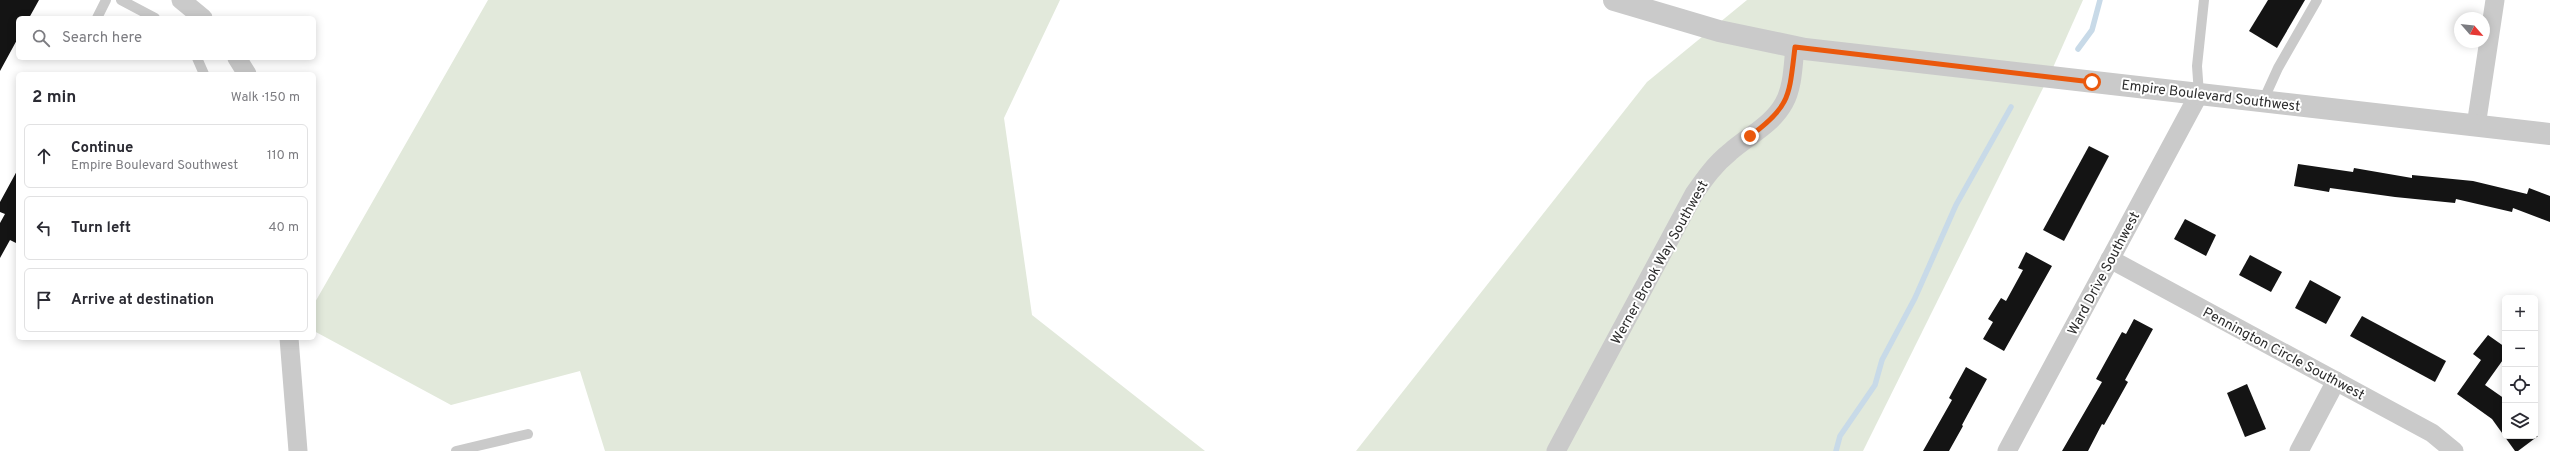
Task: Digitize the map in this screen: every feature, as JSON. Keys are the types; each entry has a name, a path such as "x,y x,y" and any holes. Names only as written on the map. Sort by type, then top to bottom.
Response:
{"street":[{"name":"Empire Boulevard Southwest","path":"1614,0 1719,31 1795,47 2550,134"},
{"path":"2476,126 2495,0"},
{"name":"Werner Brook Way Southwest","path":"1556,451 1694,194 1710,172 1729,152 1773,119 1785,103 1790,87 1795,47"},
{"path":"238,60 246,72"},
{"name":"Ward Drive Southwest","path":"2007,451 2199,94"},
{"name":"Pennington Circle Southwest","path":"2110,259 2432,433 2454,451"},
{"path":"289,340 298,451"},
{"path":"2299,451 2336,381"}],"lane":[{"path":"98,16 106,0"},
{"path":"121,0 150,16"},
{"path":"2199,94 2197,66 2204,0"},
{"path":"2263,101 2278,68 2317,0"},
{"path":"198,60 203,72"},
{"path":"456,451 528,434"}],"shaded area":[{"path":"488,0 1060,0 1004,118 1032,315 1205,451 605,451 580,371 451,405 316,332 316,301"},
{"path":"1747,0 2083,0 2051,72 1863,451 1356,451 1647,82"}],"building":[{"path":"0,0 39,0 30,16 16,16 16,42 0,71"},
{"path":"2268,0 2305,0 2277,48 2249,31"},
{"path":"2089,146 2109,156 2064,241 2043,230"},
{"path":"2298,164 2353,172 2354,168 2412,178 2412,175 2473,181 2527,194 2529,188 2550,196 2550,222 2513,208 2512,212 2456,199 2455,203 2330,188 2329,192 2294,186"},
{"path":"16,173 16,243 10,240 0,258 0,223 5,214 0,212 0,202"},
{"path":"2185,219 2216,235 2206,256 2174,239"},
{"path":"2026,252 2052,266 2004,351 1983,339 1993,322 1988,319 2001,298 2006,301 2023,270 2018,268"},
{"path":"2250,255 2282,272 2271,292 2239,275"},
{"path":"2310,280 2341,297 2326,324 2295,308"},
{"path":"2362,316 2446,361 2435,382 2350,336"},
{"path":"2134,319 2153,329 2125,380 2128,382 2104,425 2102,424 2088,451 2062,451 2102,382 2096,379 2122,332 2126,334"},
{"path":"2488,335 2502,345 2502,361 2485,385 2502,397 2502,433 2492,419 2457,394 2481,360 2473,354"},
{"path":"1966,367 1987,379 1962,425 1963,426 1949,451 1923,451 1952,400 1949,398"},
{"path":"2247,384 2266,429 2245,437 2227,393"},
{"path":"2506,439 2534,439 2518,451 2515,451"}],"waterway":[{"path":"2078,49 2092,30 2100,0"},
{"path":"1836,451 1840,436 1875,385 1882,360 1915,298 1956,205 2011,107"}],"route":[{"path":"1750,136 1773,119 1785,103 1790,87 1795,47 2092,82"}]}
